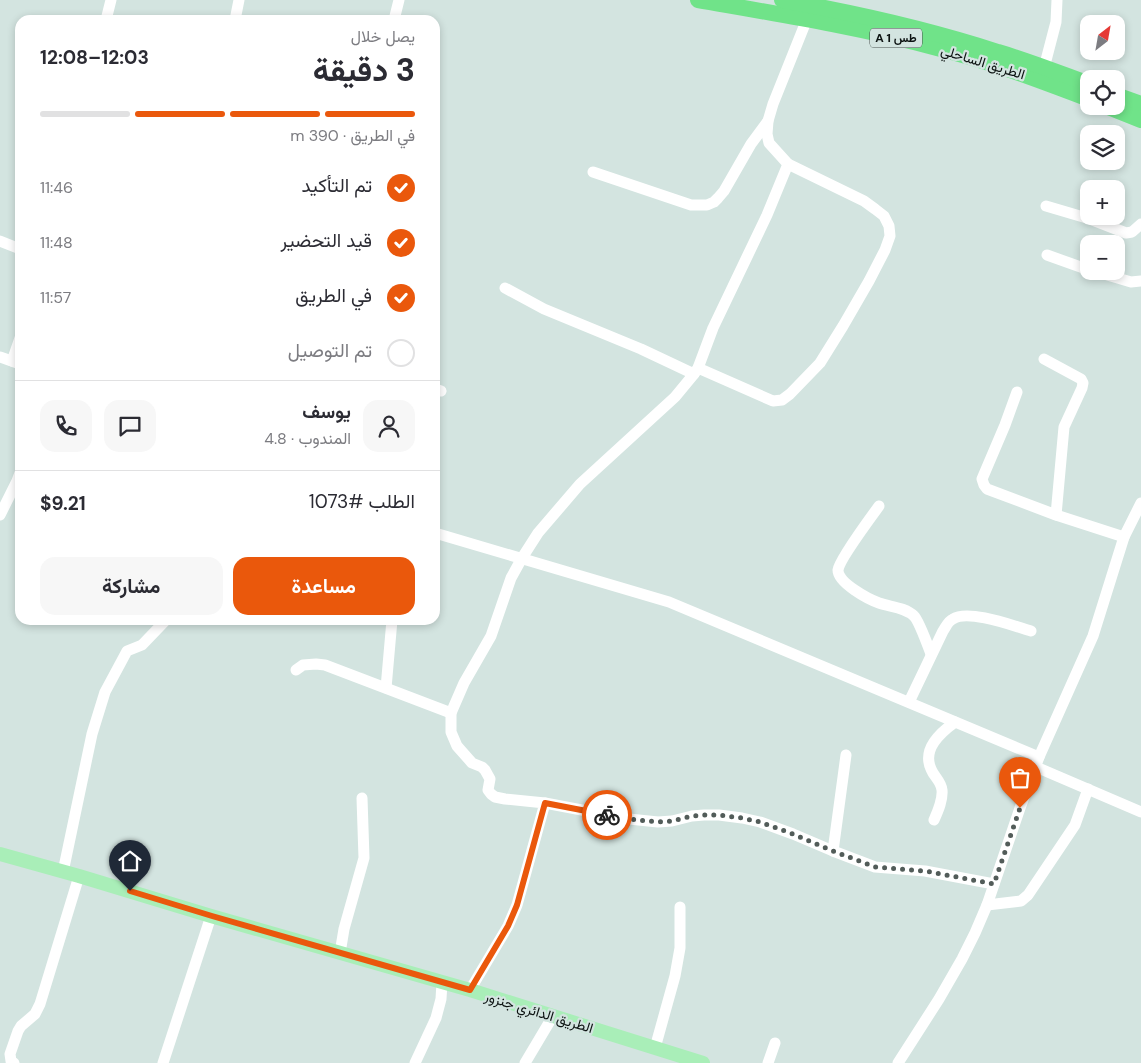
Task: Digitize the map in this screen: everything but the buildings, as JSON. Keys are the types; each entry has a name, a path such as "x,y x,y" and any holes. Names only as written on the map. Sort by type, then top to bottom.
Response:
{"highway":[{"name":"الطريق الساحلي","path":"698,0 873,32 937,48 998,65 1080,96"},
{"name":"الطريق الساحلي","path":"782,0 933,32 1000,52 1080,81"},
{"path":"1125,98 1141,104"},
{"path":"1125,114 1141,120"}],"main road":[{"name":"الطريق الدائري جنزور","path":"0,854 470,990 703,1063"}],"street":[{"path":"107,15 111,0"},
{"path":"236,15 239,0"},
{"path":"395,15 399,0"},
{"path":"1044,68 1056,22 1057,0"},
{"path":"505,288 544,309 773,401 782,400 800,384 820,362 843,326 885,250 890,236 889,226 884,216 864,201 788,164 769,143 767,134 768,121 773,104 807,19"},
{"path":"593,172 691,205 707,205 714,202 724,191 751,144 768,121"},
{"path":"788,164 767,215 713,328 696,371 675,396 580,484 538,533 522,558 511,578 491,636 464,683 450,713 451,732 456,746 472,763 485,770 490,779 488,790 495,797 545,803 629,819 658,822 704,815 742,818 760,822 793,834 875,867 925,871 994,884"},
{"path":"1046,206 1090,219 1126,233 1132,232 1141,224"},
{"path":"0,241 15,247"},
{"path":"1047,255 1080,267"},
{"path":"1125,280 1132,282 1141,281"},
{"path":"0,357 15,362"},
{"path":"1044,359 1081,379 1083,383 1064,427 1056,515"},
{"path":"1017,392 1005,426 982,478 984,485 987,489 1056,515 1124,537"},
{"path":"0,515 15,485"},
{"path":"898,1063 962,959 987,905 1020,808 1038,762 1093,636 1124,537 1141,504"},
{"path":"879,506 845,555 838,570 839,576 849,586 864,596 879,603 909,612 916,617 932,654"},
{"path":"440,534 669,602 955,722 1038,762 1088,789 1141,812"},
{"path":"909,702 943,631 954,618 976,616 1031,631"},
{"path":"63,872 92,734 105,692 127,652 142,645 161,625"},
{"path":"386,688 392,625"},
{"path":"296,670 303,665 325,665 450,713"},
{"path":"934,820 942,796 942,788 931,769 928,754 934,741 942,731 955,722"},
{"path":"833,851 846,755"},
{"path":"987,905 1021,901 1028,895 1075,825 1088,789"},
{"path":"340,953 344,929 364,858 362,798"},
{"path":"470,990 508,926 517,905 545,803"},
{"path":"12,1062 10,1054 18,1031 35,1014 40,1004 79,876"},
{"path":"655,1048 676,976 680,948 680,907"},
{"path":"164,1063 212,916"},
{"path":"415,1063 436,1018 441,999 442,982"},
{"path":"525,1063 553,1016"},
{"path":"768,1063 775,1043"}],"way so far":[{"path":"607,815 658,822 704,815 742,818 760,822 793,834 875,867 925,871 994,884 1020,808"}],"route":[{"path":"130,891 470,990 508,926 517,905 545,803 607,815"}]}
